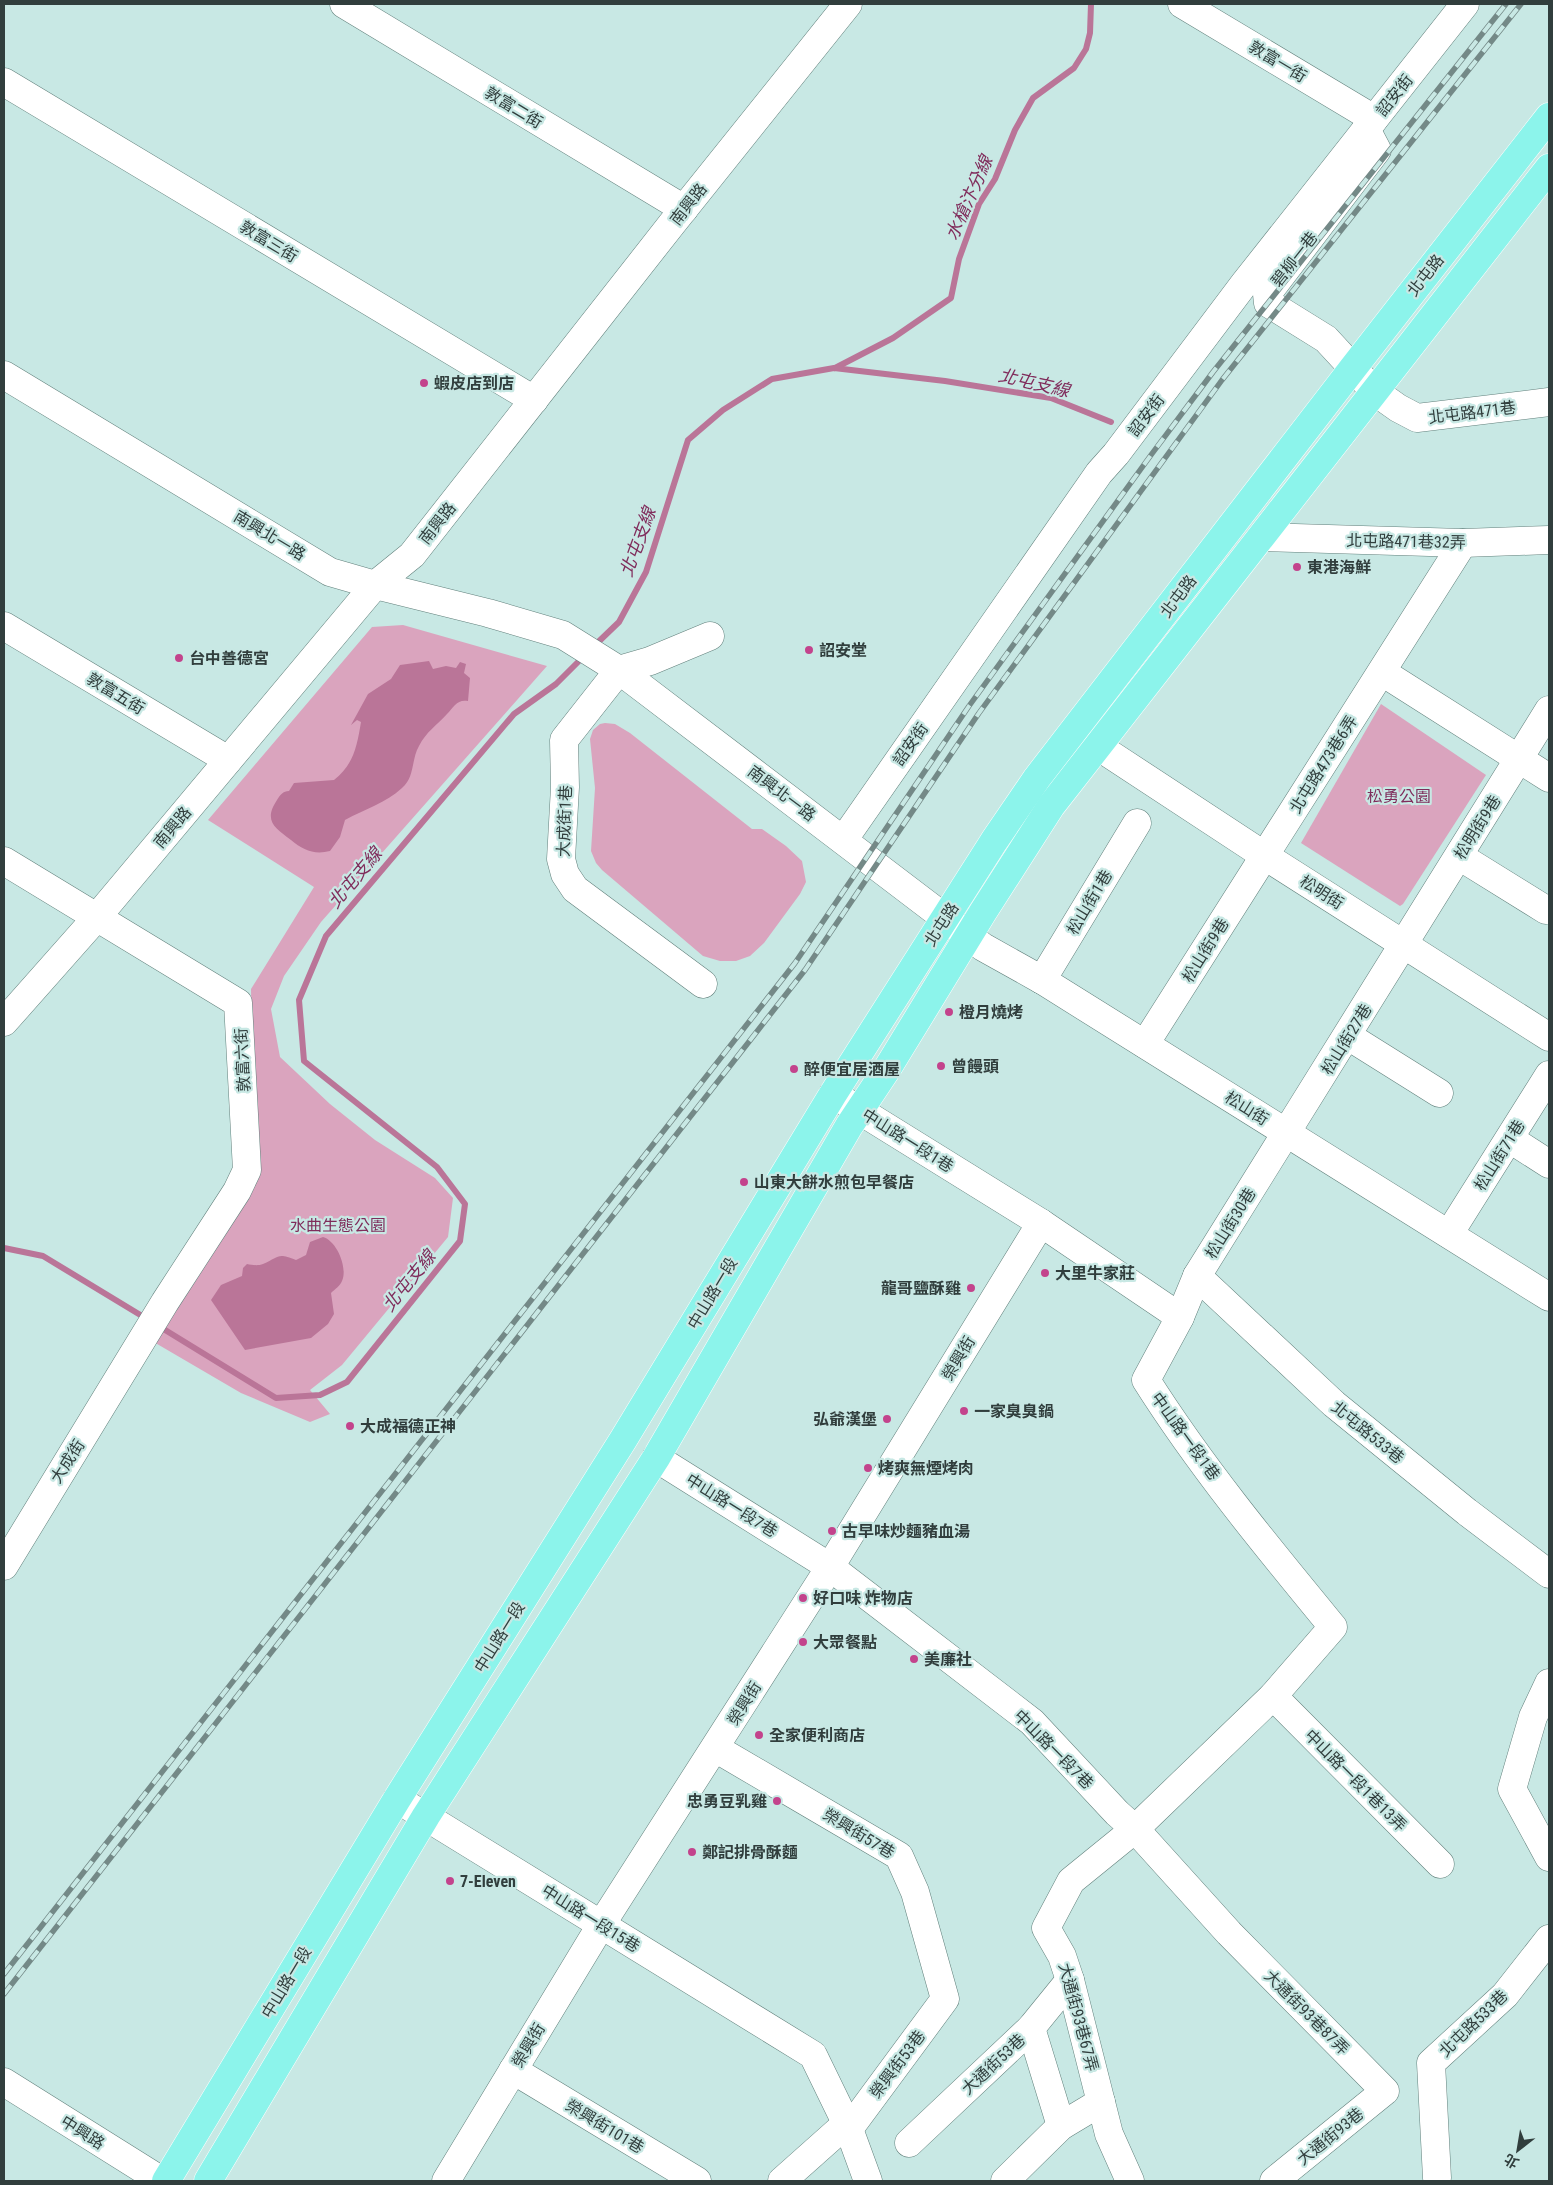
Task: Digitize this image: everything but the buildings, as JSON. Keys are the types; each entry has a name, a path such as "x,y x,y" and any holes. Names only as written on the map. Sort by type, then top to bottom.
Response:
{"main road":[{"name":"北屯路","path":"833,1094 944,918 1038,778 1353,368 1549,117"},
{"name":"北屯路","path":"859,1109 887,1069 968,936 1051,806 1096,745 1262,536 1549,168"},
{"name":"中山路一段","path":"166,2181 397,1799 623,1440 833,1094"},
{"name":"中山路一段","path":"208,2181 426,1816 656,1458 859,1109"}],"street":[{"name":"敦富二街","path":"344,4 684,209"},
{"name":"南興路","path":"4,1022 97,917 375,585 412,554 848,4"},
{"name":"敦富一街","path":"1182,4 1370,124"},
{"name":"詔安街","path":"844,839 1099,473 1153,406 1244,284 1465,4"},
{"name":"敦富三街","path":"4,82 534,400"},
{"name":"碧柳一巷","path":"1353,368 1326,339 1271,306 1267,300 1267,294 1378,150 1370,124"},
{"name":"北屯路471巷","path":"1353,368 1374,392 1417,418 1549,402"},
{"name":"南興北一路","path":"4,375 330,572 375,585 488,612 563,635 619,670 844,839 944,918"},
{"name":"北屯路471巷32弄","path":"1262,536 1463,543 1549,540"},
{"name":"北屯路473巷6弄","path":"1265,856 1463,543"},
{"name":"敦富五街","path":"4,626 228,760"},
{"path":"619,670 650,661 710,636"},
{"name":"大成街1巷","path":"619,670 564,740 565,787 561,859 565,874 575,889 703,984"},
{"path":"1382,672 1549,778"},
{"name":"松明街9巷","path":"1404,944 1549,710"},
{"name":"松明街","path":"1096,745 1265,856 1549,1037"},
{"name":"松山街1巷","path":"1042,980 1136,823"},
{"name":"松山街9巷","path":"1145,1044 1265,856"},
{"path":"1459,856 1546,910"},
{"name":"敦富六街","path":"4,861 238,1004 247,1170 237,1191 131,1357"},
{"name":"松山街","path":"944,918 968,936 1042,980 1549,1297"},
{"name":"松山街27巷","path":"1287,1133 1404,944"},
{"path":"1348,1036 1440,1093"},
{"name":"松山街71巷","path":"1449,1234 1549,1075"},
{"name":"中山路一段1巷","path":"833,1094 1041,1223 1180,1317 1146,1380 1182,1434 1270,1551 1333,1628 1273,1696 1136,1830"},
{"name":"松山街30巷","path":"1180,1317 1197,1276 1287,1133"},
{"path":"1510,1139 1549,1164"},
{"name":"榮興街","path":"446,2181 600,1925 716,1748 830,1567 1041,1223"},
{"name":"北屯路533巷","path":"1197,1276 1334,1404 1467,1512 1549,1574"},
{"name":"大成街","path":"4,1566 131,1357"},
{"name":"中山路一段7巷","path":"656,1458 830,1567 1032,1722 1117,1813 1136,1830 1229,1933"},
{"path":"1549,1683 1533,1717 1512,1789 1549,1857"},
{"name":"中山路一段1巷13弄","path":"1273,1696 1440,1864"},
{"name":"榮興街57巷","path":"716,1748 899,1856 915,1892 945,1999"},
{"name":"中山路一段15巷","path":"397,1799 814,2055 847,2127 868,2181"},
{"name":"大通街93巷67弄","path":"1130,2181 1108,2134 1070,1980 1062,1956 1046,1928 1071,1881 1136,1830"},
{"name":"大通街93巷87弄","path":"1229,1933 1385,2091"},
{"name":"北屯路533巷","path":"1437,2178 1431,2063 1505,1995 1549,1939"},
{"name":"大通街53巷","path":"909,2143 1031,2028 1070,1980"},
{"name":"榮興街53巷","path":"847,2127 945,1999"},
{"path":"1031,2028 1061,2126"},
{"name":"榮興街101巷","path":"513,2070 697,2181"},
{"name":"中興路","path":"4,2082 162,2181"},
{"name":"大通街93巷","path":"1274,2181 1385,2091"},
{"path":"1006,2181 1061,2126 1101,2102"},
{"path":"782,2181 847,2127"}],"green space":[{"name":"水曲生態公園","path":"403,625 547,666 321,922 284,976 271,1009 280,1057 330,1104 375,1140 435,1178 453,1198 448,1237 342,1365 310,1390 330,1414 310,1422 241,1393 152,1341 254,1186 251,989 314,887 208,820 372,627"},
{"name":"松勇公園","path":"1381,704 1486,775 1400,906 1301,843"},
{"path":"600,724 615,724 630,733 752,829 762,829 786,846 802,861 806,882 800,894 764,943 750,956 736,961 720,961 703,956 596,863 591,851 595,788 590,739 593,730"}],"shaded area":[{"path":"429,661 433,669 446,666 456,668 460,662 466,664 464,673 470,678 468,701 461,701 456,704 422,741 406,784 389,798 345,820 340,837 330,851 309,851 280,832 271,819 271,813 282,794 289,791 294,783 334,780 346,768 354,754 361,722 357,720 351,725 368,694 391,679 400,665"},
{"path":"323,1237 337,1249 344,1269 341,1283 331,1293 334,1314 328,1324 311,1338 245,1350 211,1300 221,1285 242,1276 243,1268 247,1264 261,1265 281,1256 296,1260 306,1255 310,1242"}],"waterway":[{"name":"水槍汴分線","path":"835,368 893,338 951,298 959,259 979,204 995,179 1015,130 1033,98 1074,68 1086,49 1090,33 1091,4"},
{"name":"北屯支線","path":"593,647 619,622 646,572 688,440 723,410 772,379 834,368 945,381 1051,398 1111,422"},
{"name":"北屯支線","path":"157,1325 276,1398 320,1395 347,1382 460,1241 465,1204 437,1167 304,1061 299,1000 326,936 514,714 556,684 584,656"},
{"name":"北屯支線","path":"4,1248 43,1256 147,1319"}],"railway":[{"path":"4,1974 795,963 969,706 1151,455 1213,372 1506,4"},
{"path":"4,1994 805,970 979,713 1222,380 1521,4"}],"place":[{"name":"蝦皮店到店","path":"424,383"},
{"name":"東港海鮮","path":"1297,567"},
{"name":"詔安堂","path":"809,650"},
{"name":"台中善德宮","path":"179,658"},
{"name":"橙月燒烤","path":"949,1012"},
{"name":"曾饅頭","path":"941,1066"},
{"name":"醉便宜居酒屋","path":"794,1069"},
{"name":"山東大餅水煎包早餐店","path":"744,1182"},
{"name":"大里牛家莊","path":"1045,1273"},
{"name":"龍哥鹽酥雞","path":"971,1288"},
{"name":"一家臭臭鍋","path":"964,1411"},
{"name":"弘爺漢堡","path":"887,1419"},
{"name":"大成福德正神","path":"350,1426"},
{"name":"烤爽無煙烤肉","path":"868,1468"},
{"name":"古早味炒麵豬血湯","path":"832,1531"},
{"name":"好口味 炸物店","path":"803,1598"},
{"name":"大眾餐點","path":"803,1642"},
{"name":"美廉社","path":"914,1659"},
{"name":"全家便利商店","path":"759,1735"},
{"name":"忠勇豆乳雞","path":"777,1801"},
{"name":"鄭記排骨酥麵","path":"692,1852"},
{"name":"7-Eleven","path":"450,1881"}]}
